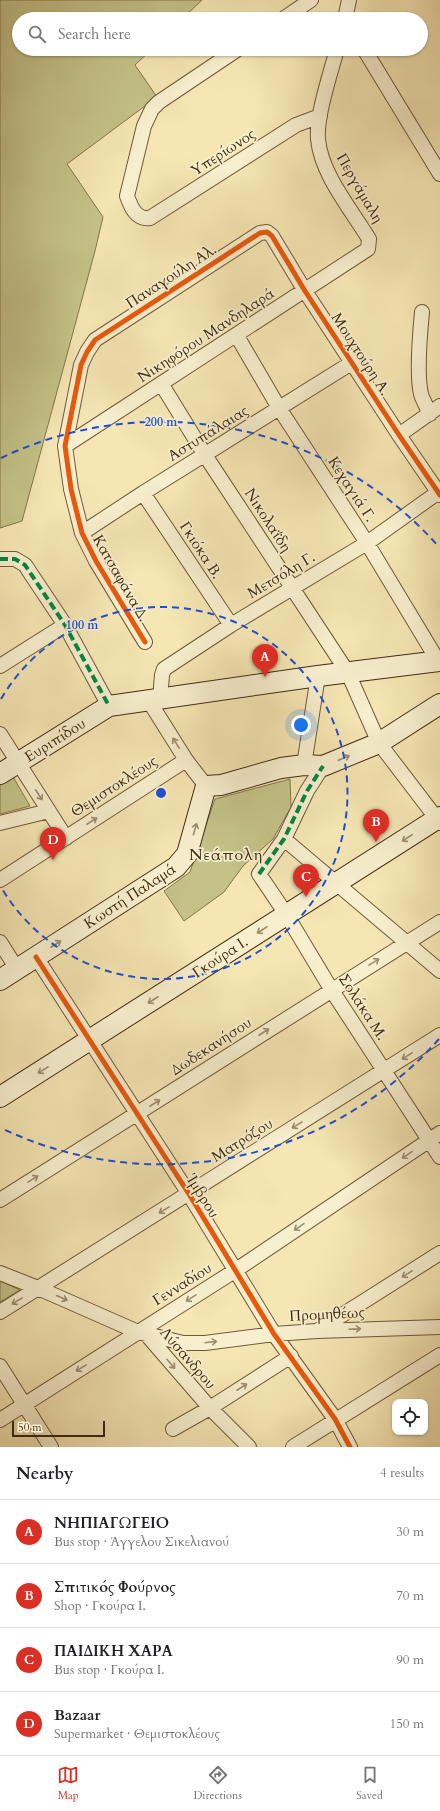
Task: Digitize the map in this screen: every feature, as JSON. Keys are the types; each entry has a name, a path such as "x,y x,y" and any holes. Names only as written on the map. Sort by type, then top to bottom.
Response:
{"street":[{"path":"293,12 311,0"},
{"path":"346,12 349,0"},
{"name":"Υπερίωνος","path":"228,56 159,102 147,116 127,196 130,207 138,216 150,218 296,125 320,116"},
{"name":"Περγάμαλη","path":"335,56 320,116 318,138 321,153 329,175 369,239 370,246 365,252"},
{"path":"368,56 440,174"},
{"name":"Μουχτούρη Α.","path":"260,233 267,232 272,236 305,291 353,362 399,435 439,493"},
{"name":"Παναγούλη Αλ.","path":"95,340 260,233"},
{"name":"Νικηφόρου Μανδηλαρά","path":"64,446 162,385 365,252"},
{"path":"399,435 435,410 421,394 419,384 420,325 422,312"},
{"name":"Κεχαγιά Γ.","path":"237,336 280,408 367,543 439,661"},
{"name":"Κατσαφάνα Δ.","path":"95,340 81,365 64,446 71,489 82,533 96,561 145,642"},
{"name":"Αστυπάλαιας","path":"82,533 143,493 353,362"},
{"name":"Νικολαΐδη","path":"162,385 205,455 348,673 379,743 439,820"},
{"name":"Γκιόκα Β.","path":"143,493 231,625"},
{"name":"Μετσόλη Γ.","path":"155,700 164,669 231,625 367,543 439,493"},
{"path":"0,559 15,559 25,564 65,625 110,706 318,676 439,661"},
{"path":"0,666 65,625"},
{"path":"318,676 314,766 307,791 284,839 440,971"},
{"path":"155,700 186,760 206,786 221,785 281,768 314,766 379,743 440,704"},
{"name":"Ευριπίδου","path":"0,774 110,706"},
{"path":"0,734 66,838"},
{"name":"Θεμιστοκλέους","path":"0,880 186,760"},
{"name":"Κωστή Παλαμά","path":"0,980 176,867 187,854 206,786"},
{"path":"0,823 49,812"},
{"name":"Γκούρα Ι.","path":"0,1097 286,914 439,820"},
{"name":"Σολάκα Μ.","path":"284,839 259,874 286,914 331,989 384,1070 435,1136 440,1157"},
{"name":"Δωδεκανήσου","path":"0,1200 138,1114 331,989 440,922"},
{"path":"0,942 17,969"},
{"name":"Ίμβρου","path":"36,957 189,1194 274,1334 335,1419 350,1447"},
{"name":"Ματρόζου","path":"0,1312 440,1035"},
{"name":"Γενναδίου","path":"0,1420 142,1333 435,1136"},
{"path":"317,1330 440,1253"},
{"name":"Λύσανδρου","path":"0,1273 142,1333 210,1408 249,1447"},
{"name":"Προμηθέως","path":"142,1333 183,1344 192,1344 317,1330 440,1327"},
{"path":"292,1447 440,1354"},
{"path":"172,1429 210,1408 291,1356"},
{"path":"0,1366 51,1447"}],"shaded area":[{"path":"0,0 202,0 189,12 12,12 12,56 145,56 135,65 157,97 67,164 103,217 22,521 0,528"},
{"path":"12,775 30,806 0,814 0,783"},
{"path":"290,779 291,807 273,839 243,866 224,892 184,921 164,891 190,872 215,799"},
{"path":"0,1281 20,1290 0,1302"}],"marked path":[{"path":"0,559 15,559 25,565 65,625 109,706"},
{"path":"259,874 284,839 307,791 323,766"}],"cycle path":[{"path":"145,642 96,561 82,533 71,489 65,446 81,365 95,340 260,233 267,232 272,236 305,291 440,495"},
{"path":"36,957 189,1194 274,1334 335,1419 350,1447"}],"place":[{"name":"ΝΗΠΙΑΓΩΓΕΙΟ","path":"265,677"},
{"name":"Σπιτικός Φούρνος","path":"376,842"},
{"name":"Bazaar","path":"53,860"},
{"name":"ΠΑΙΔΙΚΗ ΧΑΡΑ","path":"306,897"}],"district":[{"name":"Νεάπολη","path":"226,855"}]}
